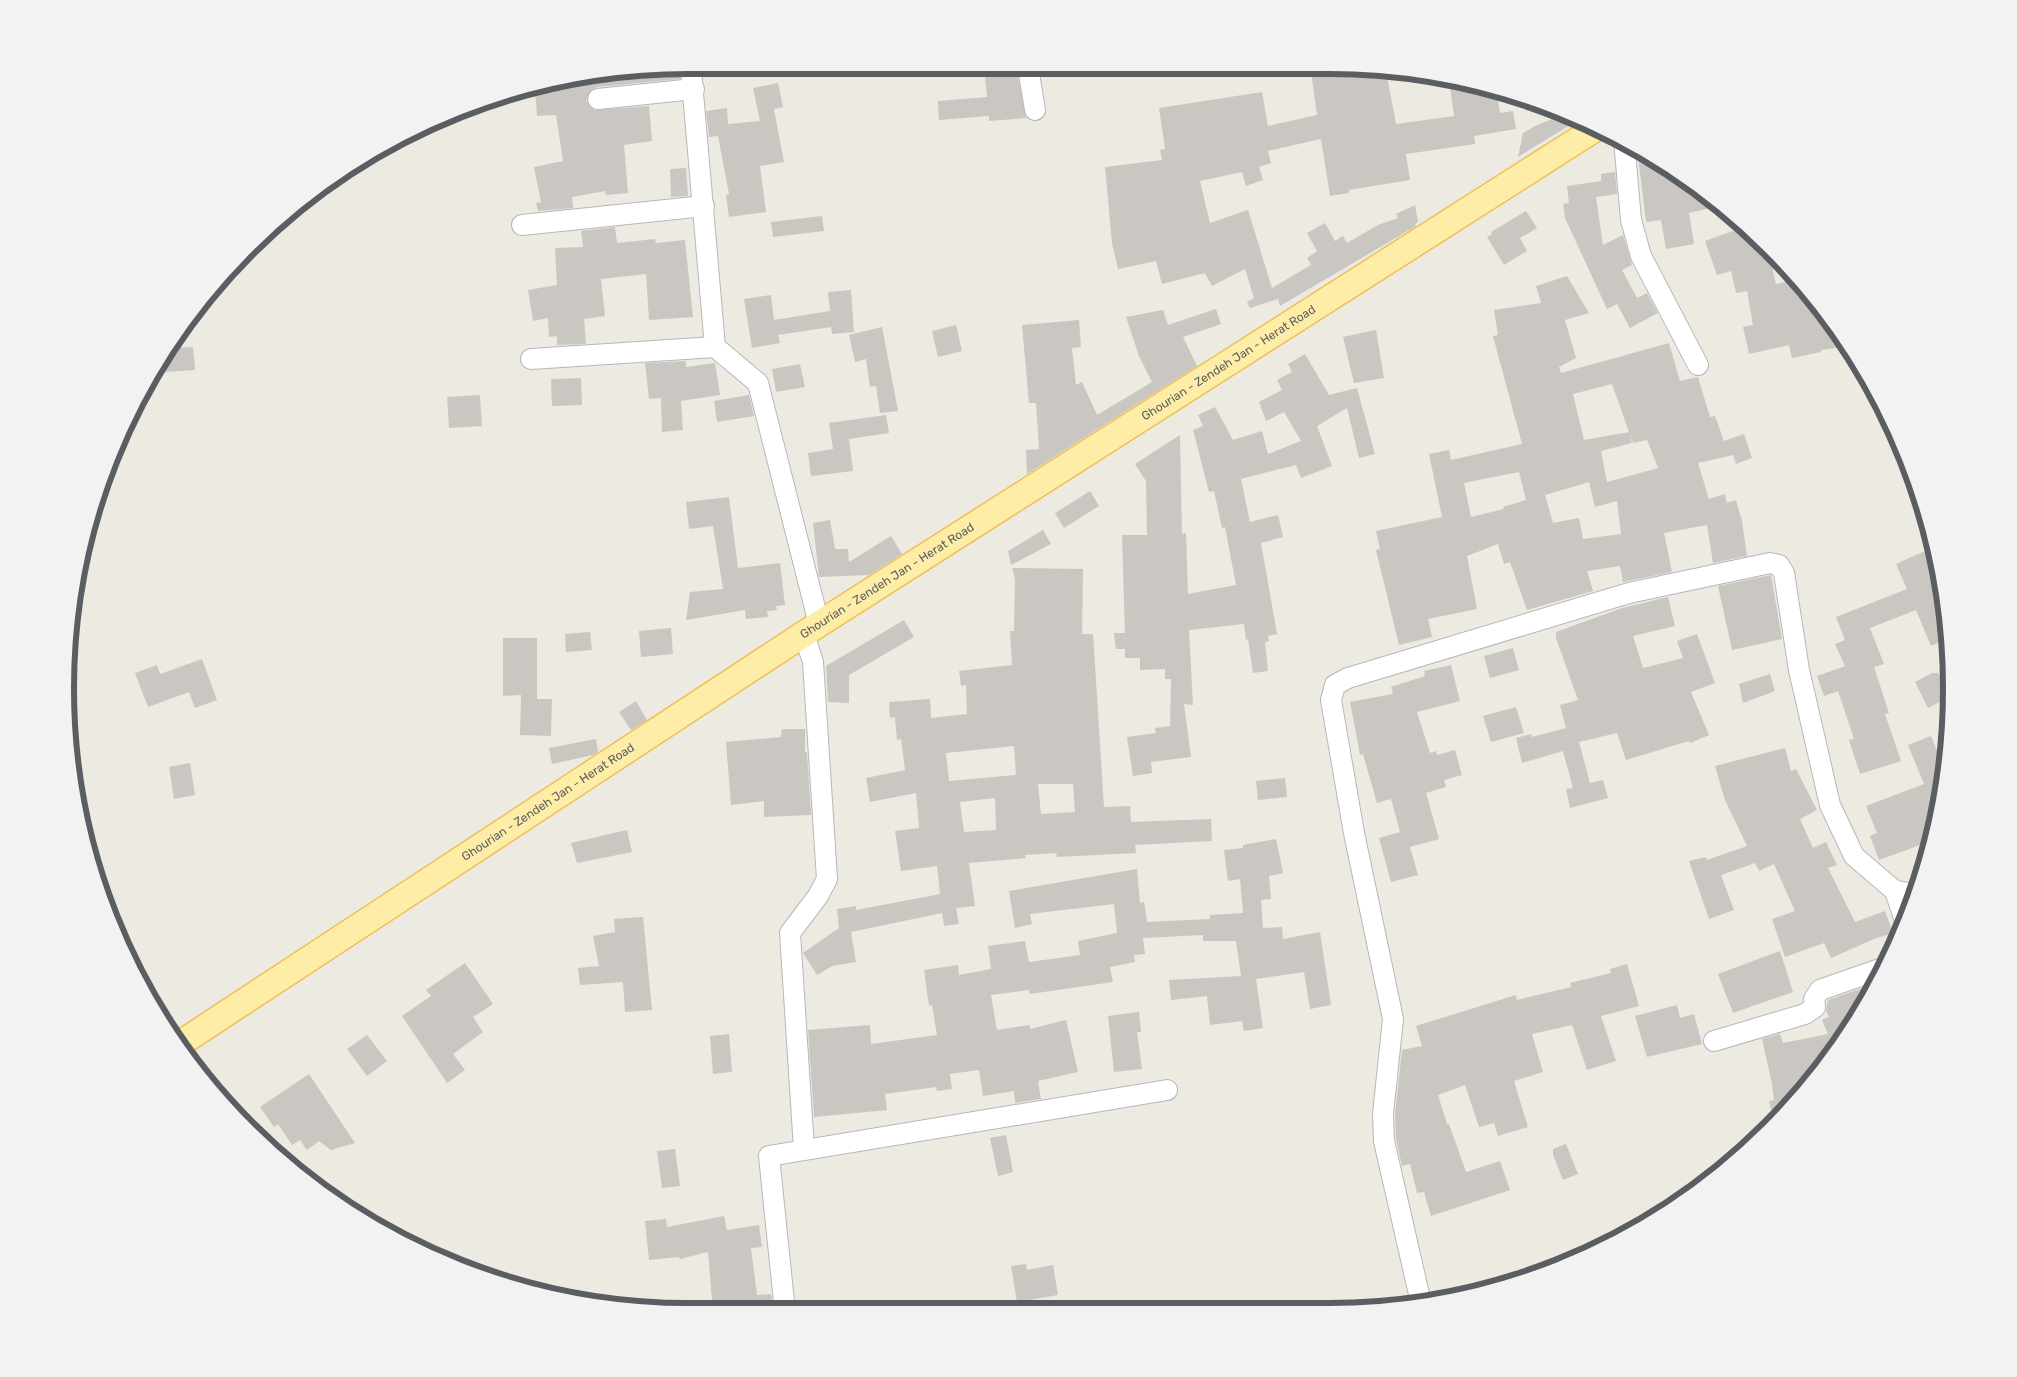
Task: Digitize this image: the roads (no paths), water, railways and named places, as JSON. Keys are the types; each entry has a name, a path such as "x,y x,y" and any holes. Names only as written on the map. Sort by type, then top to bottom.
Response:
{"main road":[{"name":"Ghourian - Zendeh Jan - Herat Road","path":"185,1041 812,629 1590,132"}],"street":[{"path":"1029,74 1035,110"},
{"path":"598,99 693,80 715,347"},
{"path":"1625,150 1631,220 1641,256 1698,365"},
{"path":"522,225 704,206"},
{"path":"531,359 715,347 758,383 812,629 812,662 827,879 818,896 790,934 804,1149"},
{"path":"1419,1296 1384,1141 1383,1114 1393,1019 1354,833 1331,700 1335,685 1348,678 1629,593 1770,564 1779,565 1784,573 1799,670 1830,806 1854,856 1895,891 1901,910"},
{"path":"1895,891 1908,893"},
{"path":"1714,1041 1805,1014 1815,1007 1814,998 1820,990 1874,971"},
{"path":"784,1303 769,1156 1167,1090"}]}
